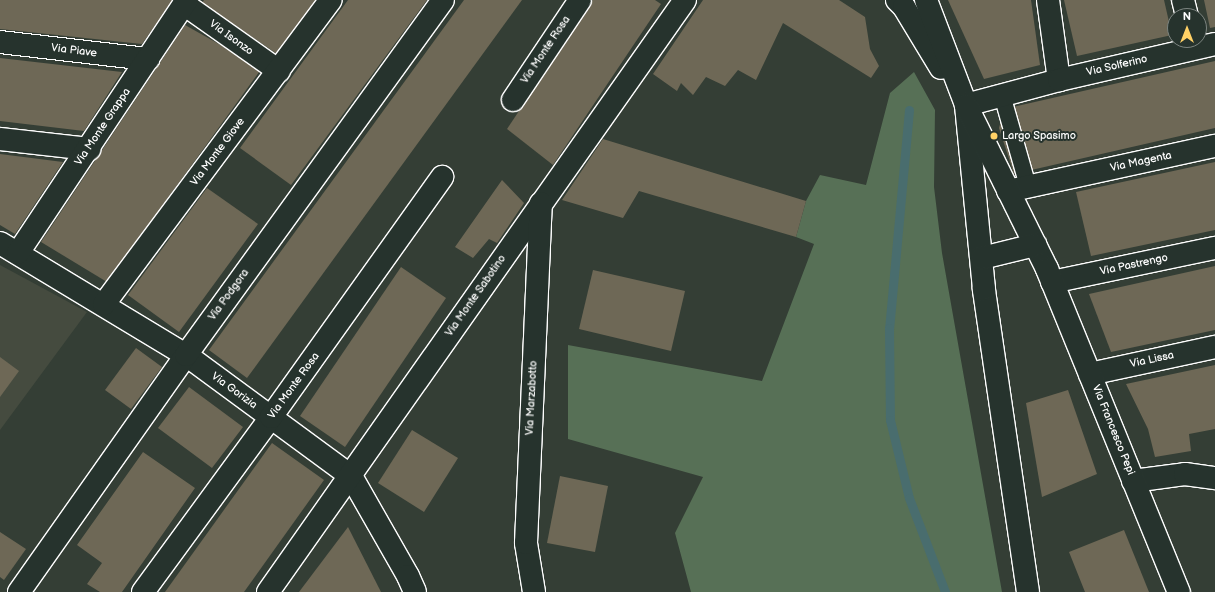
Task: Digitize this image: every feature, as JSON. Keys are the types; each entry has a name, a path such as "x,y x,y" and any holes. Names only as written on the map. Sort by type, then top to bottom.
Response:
{"street":[{"name":"Via Monte Giove","path":"104,304 331,0"},
{"name":"Via Podgora","path":"19,592 186,355 443,0"},
{"name":"Via Monte Rosa","path":"513,100 580,0"},
{"name":"Via Monte Sabotino","path":"268,592 351,476 684,0"},
{"path":"897,0 904,7 966,105"},
{"path":"926,0 966,105 984,289 1028,592"},
{"path":"1048,0 1059,80"},
{"name":"Via Isonzo","path":"186,2 278,71"},
{"name":"Via Monte Grappa","path":"9,248 89,149 186,2"},
{"name":"Via Piave","path":"0,42 148,59"},
{"name":"Via Solferino","path":"966,105 1178,48"},
{"name":"Via Francesco Pepi","path":"966,105 1018,188 1035,245 1090,374 1179,592"},
{"path":"0,139 89,149"},
{"name":"Via Magenta","path":"1018,188 1215,146"},
{"name":"Via Monte Rosa","path":"143,592 271,417 442,177"},
{"name":"Via Marzabotto","path":"534,592 526,543 541,203"},
{"path":"982,258 1035,245"},
{"name":"Via Gorizia","path":"9,248 104,304 186,355 351,476 406,587"},
{"name":"Via Pastrengo","path":"1049,276 1215,248"},
{"name":"Via Lissa","path":"1090,374 1215,347"},
{"path":"1185,474 1215,461"},
{"path":"1133,481 1185,474 1215,478"}],"lane":[{"path":"1010,93 1018,188"}],"shaded area":[{"path":"0,265 87,312 0,430"}],"green space":[{"path":"914,72 935,110 934,187 942,253 1002,592 691,592 675,533 703,477 568,439 568,345 762,381 814,244 796,237 806,201 820,175 866,185 890,93"}],"building":[{"path":"0,0 173,0 142,44 0,29"},
{"path":"204,0 318,0 280,56 202,3"},
{"path":"348,0 427,0 291,185 240,148"},
{"path":"464,0 522,0 247,378 209,350"},
{"path":"593,0 655,0 661,4 553,165 507,129"},
{"path":"703,0 839,0 865,17 870,49 879,66 871,78 783,23 756,80 738,70 725,86 706,77 693,95 681,83 677,91 653,74"},
{"path":"948,0 1031,0 1040,65 984,79"},
{"path":"1064,0 1164,0 1167,13 1167,36 1077,56"},
{"path":"1204,0 1215,0 1215,27 1210,28 1207,8 1206,8"},
{"path":"185,25 262,68 107,282 41,242"},
{"path":"0,58 122,72 84,131 0,121"},
{"path":"1215,61 1215,128 1014,174 999,128 1004,109"},
{"path":"603,139 806,201 796,237 639,191 623,218 562,200"},
{"path":"0,154 63,162 15,234 0,225"},
{"path":"1215,162 1215,230 1091,256 1076,192"},
{"path":"502,180 524,203 497,243 489,239 473,258 455,247"},
{"path":"207,188 258,224 179,332 128,295"},
{"path":"1215,266 1215,330 1111,352 1089,294"},
{"path":"401,267 446,298 345,447 300,416"},
{"path":"593,270 685,291 671,351 579,329"},
{"path":"136,348 162,367 131,409 105,390"},
{"path":"0,357 19,371 0,397"},
{"path":"1215,365 1215,429 1189,434 1191,451 1155,457 1148,429 1126,384"},
{"path":"189,387 243,427 212,468 158,428"},
{"path":"1068,390 1097,474 1042,497 1026,403"},
{"path":"412,430 458,458 424,512 378,483"},
{"path":"272,443 324,480 244,592 165,592"},
{"path":"143,452 195,488 122,592 100,592 87,584 102,563 77,545"},
{"path":"560,476 608,486 595,552 547,543"},
{"path":"348,527 381,592 299,592"},
{"path":"1124,530 1149,592 1085,592 1069,552"},
{"path":"0,532 26,549 4,580 0,577"}],"waterway":[{"path":"909,110 889,328 890,420 909,498 945,592"}],"place":[{"name":"Largo Spasimo","path":"994,136"}]}
